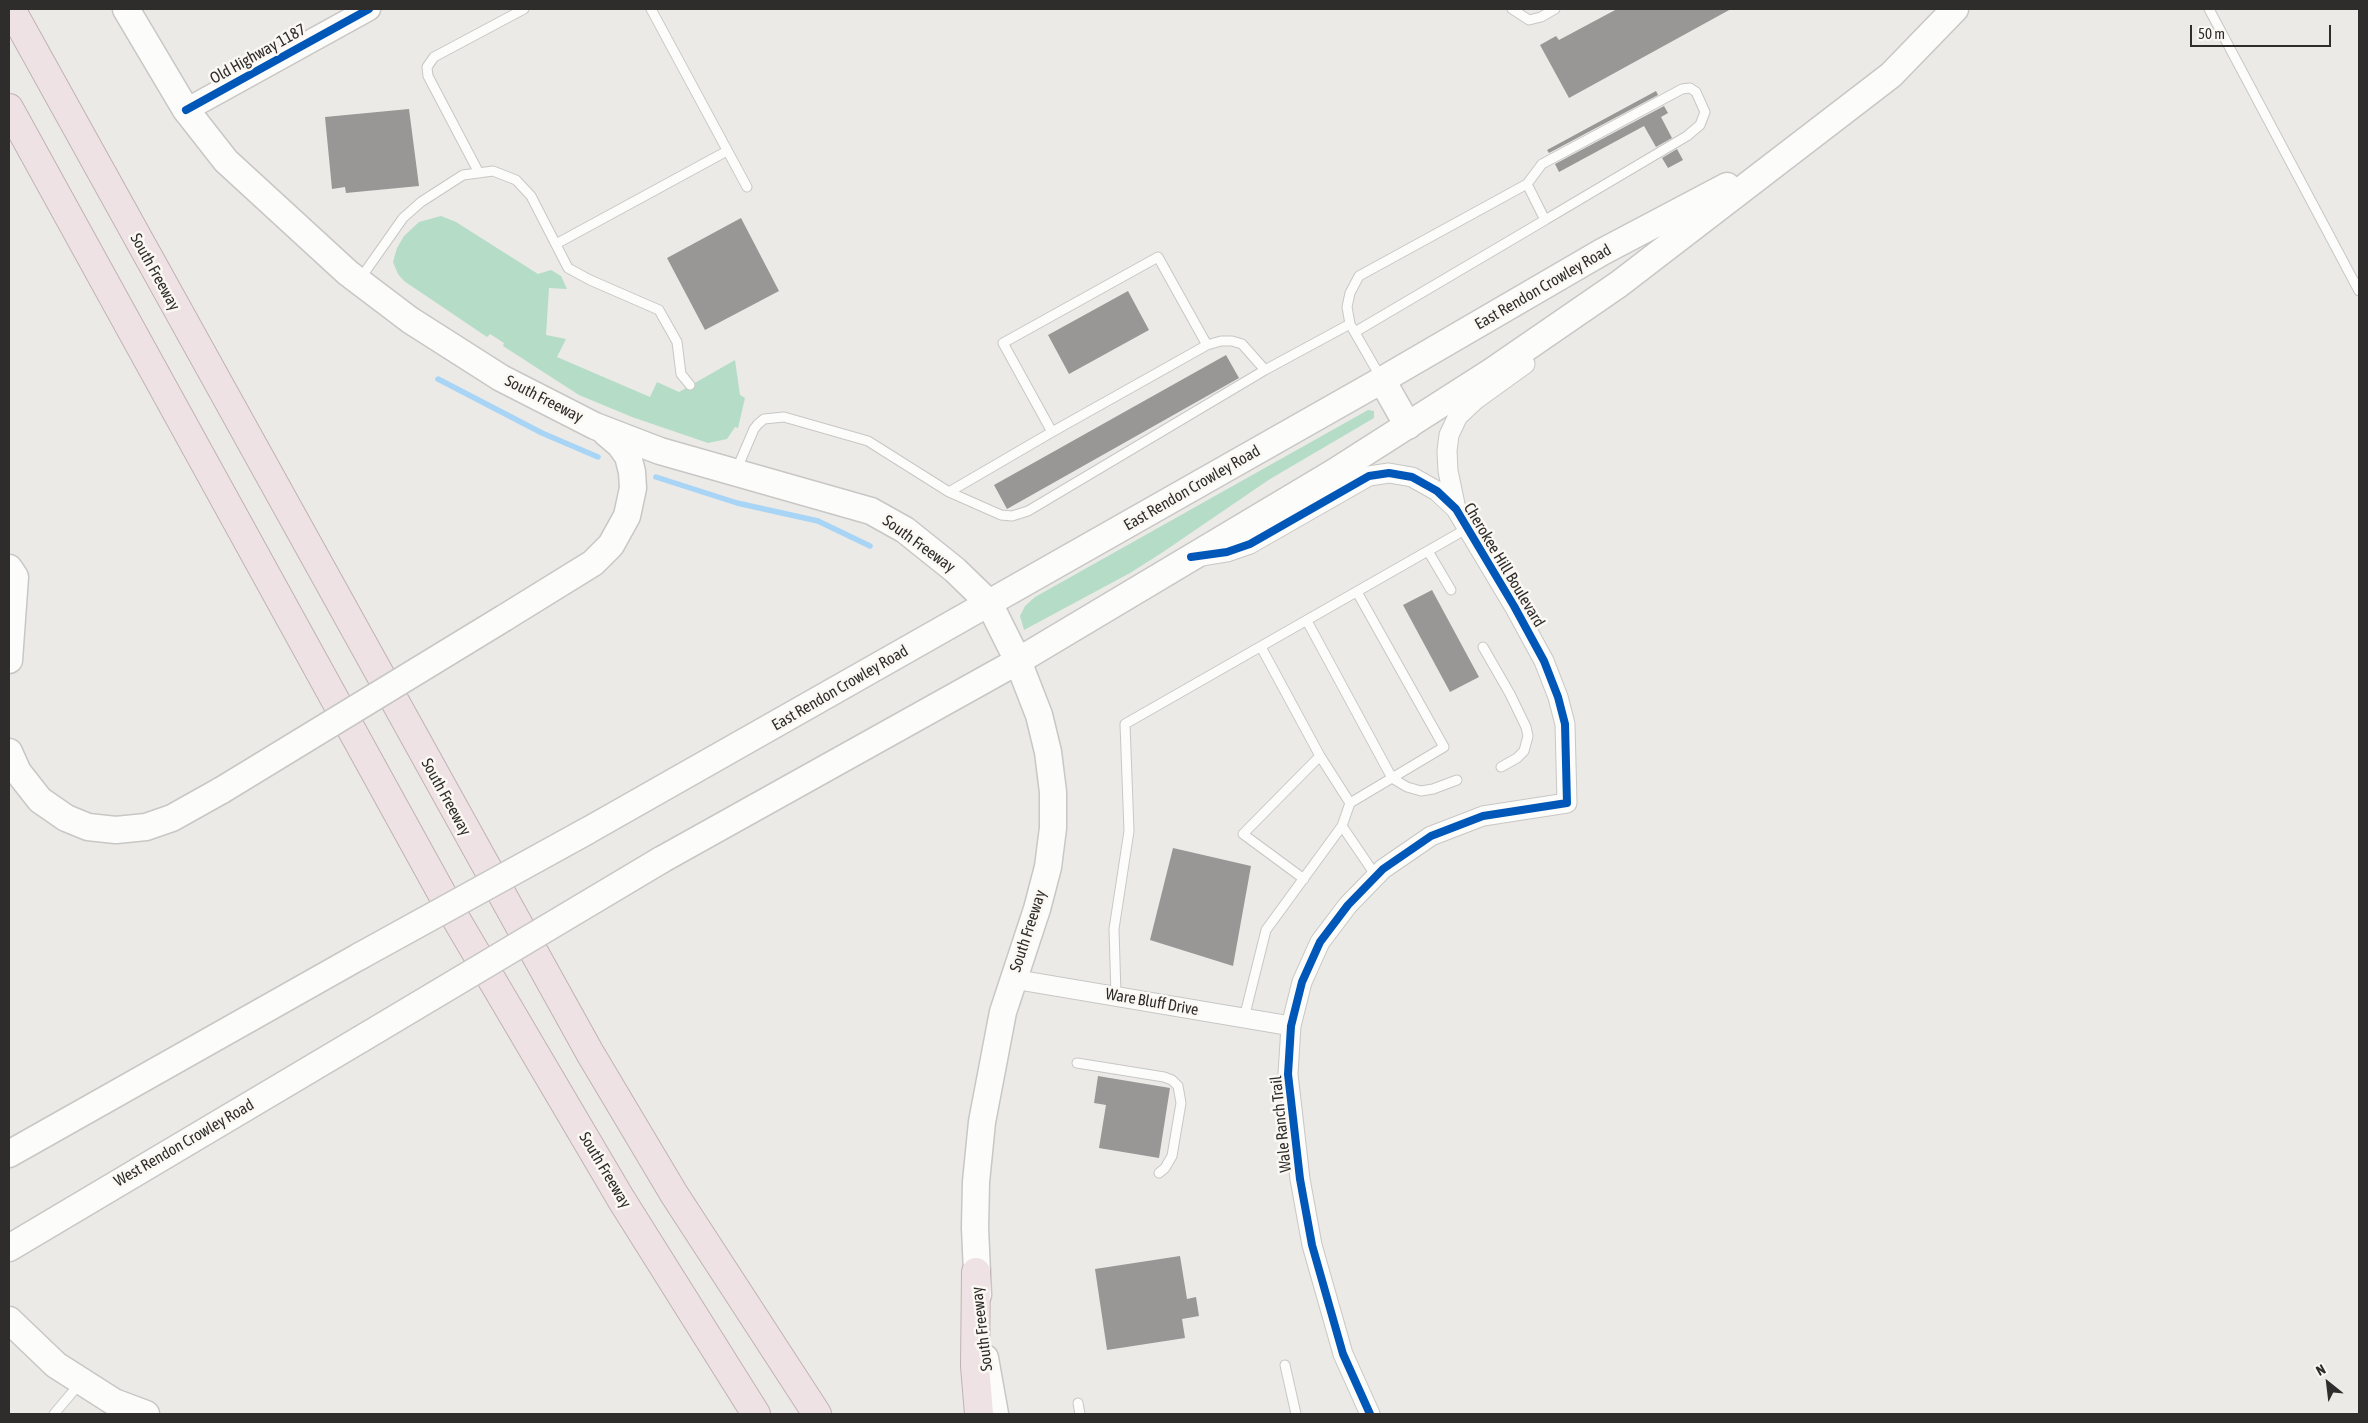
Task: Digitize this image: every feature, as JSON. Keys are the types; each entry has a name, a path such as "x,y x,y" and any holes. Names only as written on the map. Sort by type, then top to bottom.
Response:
{"highway":[{"name":"South Freeway","path":"11,9 89,154 590,1053 674,1194 817,1414"},
{"name":"South Freeway","path":"9,108 452,912 621,1199 756,1414"},
{"path":"976,1272 975,1366 978,1414"}],"main road":[{"name":"South Freeway","path":"126,9 186,110 226,161 359,281 410,320 501,378 594,426 660,451 871,511 912,536 955,570 989,603 1018,661 1039,715 1048,752 1053,792 1053,828 1048,867 1037,909 1013,979 993,1057 982,1122 976,1192 976,1272 980,1326 996,1414"},
{"name":"East Rendon Crowley Road","path":"661,860 1018,661 1408,426 1491,372 1619,284 1798,148 1891,75 1955,9"},
{"name":"East Rendon Crowley Road","path":"9,1154 360,956 587,831 1382,380 1602,252 1798,148"},
{"path":"1382,380 1408,426"},
{"path":"9,752 18,772 40,800 66,818 88,827 116,830 146,827 172,818 222,790 593,563 611,545 627,516 633,488 628,456 611,437 594,426"},
{"path":"9,568 15,577 9,660"},
{"name":"West Rendon Crowley Road","path":"9,1248 661,860"},
{"path":"12,1326 56,1365 81,1382 114,1402 146,1414"}],"street":[{"name":"Old Highway 1187","path":"186,110 369,9"},
{"name":"Cherokee Hill Boulevard","path":"1456,509 1446,451 1449,435 1458,416 1475,400 1530,359 1569,318"},
{"name":"Cherokee Hill Boulevard","path":"1191,558 1227,552 1250,544 1369,476 1389,473 1412,477 1437,491 1456,509 1468,528 1540,654 1558,697 1564,724 1567,804"},
{"name":"Wale Ranch Trail","path":"1370,1414 1344,1354 1312,1245 1300,1179 1288,1074 1291,1026 1302,982 1320,942 1348,905 1383,869 1431,836 1483,816 1567,804"},
{"name":"Ware Bluff Drive","path":"1013,979 1291,1026"}],"lane":[{"path":"479,173 428,76 427,67 434,57 524,9"},
{"path":"651,9 747,187"},
{"path":"1512,9 1529,20 1541,17 1555,9"},
{"path":"2209,9 2359,291"},
{"path":"736,472 754,429 758,424 764,420 784,418 868,441 949,492 1001,515 1012,516 1028,511 1265,370 1352,328 1544,220 1687,136 1700,125 1705,112 1696,92 1690,88 1682,90 1542,164 1527,184 1359,276 1350,293 1347,307 1352,328 1382,380"},
{"path":"556,244 727,151"},
{"path":"359,281 403,218 421,202 464,175 493,172 516,180 531,196 568,268 590,280 659,310 677,342 681,374 690,385"},
{"path":"1527,184 1544,220"},
{"path":"1052,432 1003,343 1158,257 1207,345"},
{"path":"949,492 1207,345 1221,341 1232,341 1242,344 1265,370"},
{"path":"1116,995 1114,929 1129,831 1125,724 1468,528"},
{"path":"1428,551 1450,590"},
{"path":"1244,1018 1266,930 1342,826 1350,803 1444,747 1357,592"},
{"path":"1307,621 1392,778 1407,787 1421,791 1433,790 1457,780"},
{"path":"1261,647 1320,756 1350,803"},
{"path":"1484,647 1526,726 1528,736 1524,751 1517,758 1501,767"},
{"path":"1304,878 1243,834 1320,756"},
{"path":"1342,826 1376,876"},
{"path":"1077,1063 1164,1077 1172,1080 1178,1086 1181,1103 1172,1156 1165,1168 1159,1173"},
{"path":"1285,1365 1296,1414"},
{"path":"54,1414 81,1382"},
{"path":"1078,1403 1080,1414"}],"green space":[{"path":"441,216 456,222 538,274 551,270 561,276 567,289 549,288 546,335 566,339 557,357 650,397 657,382 679,392 735,360 740,395 745,398 738,428 735,427 727,439 708,443 632,417 579,395 503,346 504,343 490,334 487,337 404,281 398,274 393,262 397,248 404,236 419,222"},
{"path":"1368,410 1374,411 1374,418 1270,479 1130,573 1024,630 1020,616 1025,606 1035,597"}],"building":[{"path":"1617,9 1731,9 1569,98 1540,45 1556,36 1559,40"},
{"path":"1656,91 1658,95 1549,153 1547,150"},
{"path":"1664,106 1668,113 1661,117 1672,138 1656,147 1644,126 1559,172 1555,164"},
{"path":"409,109 419,186 346,193 345,187 332,189 325,117"},
{"path":"1677,149 1683,160 1668,168 1662,158"},
{"path":"741,218 779,291 705,330 667,258"},
{"path":"1128,291 1149,330 1069,374 1048,335"},
{"path":"1226,355 1239,378 1007,509 994,485"},
{"path":"1432,590 1479,677 1450,692 1403,605"},
{"path":"1173,848 1251,866 1233,966 1150,940"},
{"path":"1098,1076 1170,1088 1159,1158 1099,1148 1106,1105 1094,1103"},
{"path":"1180,1256 1187,1299 1196,1297 1199,1316 1182,1319 1185,1338 1107,1350 1095,1269"}],"waterway":[{"path":"438,379 542,433 598,457"},
{"path":"656,477 737,503 818,521 870,546"}],"cycle path":[{"path":"186,110 369,9"},
{"path":"1191,557 1227,552 1250,544 1369,476 1389,473 1412,477 1437,491 1456,509 1514,606 1544,661 1558,697 1565,724 1567,803 1483,816 1431,836 1383,869 1348,905 1320,942 1302,982 1291,1026 1288,1074 1300,1179 1312,1245 1343,1354 1370,1414"}]}
